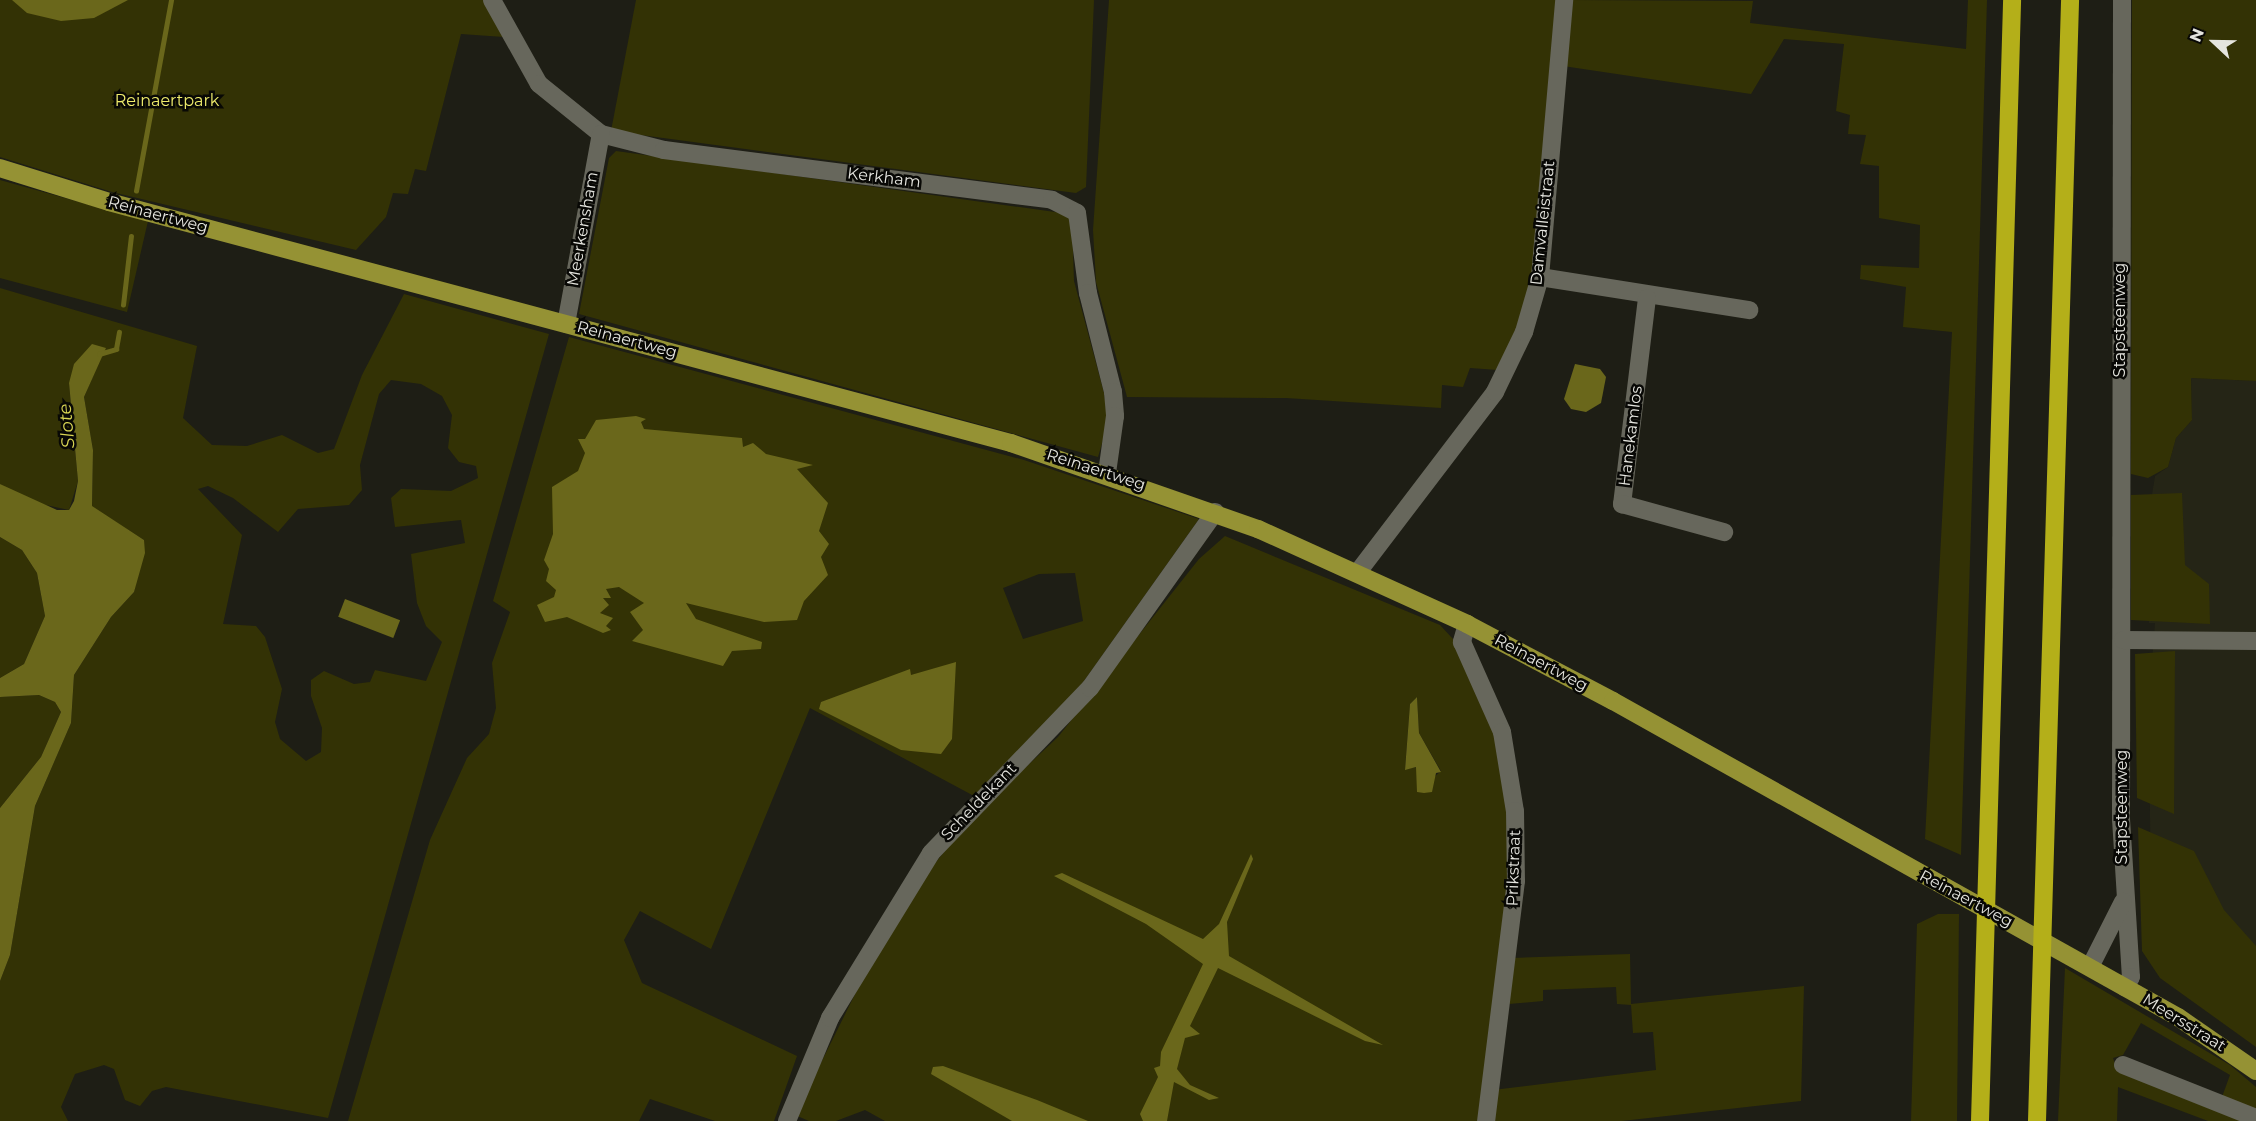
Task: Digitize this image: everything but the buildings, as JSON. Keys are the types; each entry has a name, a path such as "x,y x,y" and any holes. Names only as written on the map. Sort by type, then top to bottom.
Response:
{"highway":[{"path":"1980,1121 2012,0"},
{"path":"2037,1121 2070,0"}],"main road":[{"name":"Reinaertweg","path":"0,168 1107,473 1215,512 1358,572 1467,624 2118,983"},
{"name":"Meersstraat","path":"2118,983 2213,1038 2256,1071"}],"street":[{"name":"Kerkham","path":"492,0 539,84 601,134 646,147 1066,205 1081,222 1088,293 1113,392 1115,416 1107,473"},
{"name":"Damvalleistraat","path":"1358,572 1495,392 1524,332 1540,277 1564,0"},
{"name":"Stapsteenweg","path":"2118,983 2130,954 2123,902 2122,0"},
{"name":"Meerkensham","path":"566,324 601,134"},
{"path":"1540,277 1647,298 1749,310"},
{"name":"Hanekamlos","path":"1647,298 1622,504 1724,532"},
{"name":"Scheldekant","path":"787,1121 830,1018 931,853 1090,688 1215,512"},
{"name":"Prikstraat","path":"1467,624 1462,642 1502,732 1515,811 1516,881 1486,1121"},
{"path":"2123,640 2256,641"},
{"name":"Stapsteenweg","path":"2090,967 2123,902"},
{"path":"2123,1065 2256,1118"}],"shaded area":[{"path":"12,0 128,0 94,18 61,21 27,13"},
{"path":"92,344 106,348 84,397 93,450 92,506 144,540 145,553 134,592 111,617 74,675 71,723 35,806 10,955 0,981 0,808 41,757 61,712 55,702 39,695 0,697 0,678 24,664 45,616 37,573 22,550 0,537 0,484 57,510 69,510 74,501 78,481 69,383 74,364"},
{"path":"1575,364 1600,369 1606,377 1601,403 1586,412 1571,409 1564,399"},
{"path":"2191,378 2256,381 2256,1026 2151,928 2149,701 2155,623 2149,623 2149,513 2155,476 2168,467 2176,438 2192,420"},
{"path":"636,416 646,419 641,422 644,429 742,438 743,447 753,443 766,454 813,465 797,469 828,503 819,531 829,544 821,557 828,575 804,601 797,620 764,622 686,603 696,619 762,642 761,649 732,651 723,666 632,641 643,630 630,612 644,603 619,587 606,589 611,598 603,598 609,605 600,613 613,618 606,626 611,630 603,633 567,617 545,622 537,605 554,597 556,590 546,581 549,569 544,560 553,534 552,487 578,471 585,453 578,439 585,439 596,420"},
{"path":"345,599 400,620 393,638 338,617"},
{"path":"956,662 952,739 941,754 901,750 819,709 821,702 910,669 911,675"},
{"path":"1417,697 1419,733 1441,772 1436,773 1432,792 1424,793 1417,792 1416,767 1405,770 1410,704"},
{"path":"1251,854 1253,859 1227,922 1229,956 1383,1045 1365,1041 1218,968 1190,1026 1200,1034 1185,1038 1177,1069 1190,1085 1219,1098 1209,1100 1174,1082 1167,1121 1143,1121 1140,1114 1158,1077 1154,1068 1160,1066 1161,1052 1203,964 1146,924 1054,876 1062,873 1203,939 1219,924"},
{"path":"943,1066 1088,1121 1012,1121 931,1074 933,1067"}],"green space":[{"name":"Reinaertpark","path":"0,0 486,0 504,37 461,34 426,171 415,169 408,194 393,193 386,217 356,250 112,192 0,157"},
{"path":"636,0 1094,0 1086,187 1076,193 611,131"},
{"path":"1109,0 1558,0 1534,267 1524,313 1498,370 1470,368 1463,387 1442,385 1441,408 1286,398 1127,397 1096,282 1093,230"},
{"path":"1569,0 1753,1 1750,23 1966,49 1968,0 1987,0 1961,855 1925,839 1952,332 1903,327 1906,287 1860,279 1861,265 1919,268 1920,225 1879,218 1879,166 1860,164 1866,135 1848,134 1850,115 1836,111 1844,44 1784,39 1751,94 1563,66"},
{"path":"2132,0 2256,0 2256,381 2191,378 2192,420 2176,438 2168,467 2148,478 2131,474"},
{"path":"616,151 1062,213 1072,221 1074,281 1104,393 1108,423 1098,457 579,314 609,158"},
{"path":"0,180 148,221 127,312 0,278"},
{"path":"0,288 197,346 183,418 212,445 247,446 282,435 318,453 334,449 362,375 404,294 549,334 328,1118 166,1087 152,1091 140,1106 125,1100 114,1069 104,1065 75,1074 61,1107 68,1121 0,1121 0,981 10,955 35,806 71,723 74,675 111,617 134,592 144,540 92,507 93,450 84,397 105,348 69,383 78,481 69,510 32,502 0,484","holes":["391,380 421,384 442,396 452,415 448,448 459,462 476,466 478,478 451,491 401,489 391,498 395,527 461,520 465,543 411,554 417,603 426,626 442,642 426,681 375,670 370,682 354,684 324,671 311,680 311,696 322,728 321,752 306,761 280,739 275,722 282,689 265,637 256,626 223,624 242,535 198,489 208,486 233,498 278,532 298,509 349,505 362,490 360,465 379,394"]},
{"path":"569,337 1024,460 1199,519 1074,695 974,796 810,708 711,949 640,911 624,940 642,983 797,1056 774,1121 715,1121 650,1099 639,1121 348,1121 430,840 467,758 489,734 496,708 492,663 510,612 493,601","holes":["1075,573 1083,621 1023,639 1003,588 1039,574"]},
{"path":"2182,493 2185,565 2209,584 2210,624 2131,620 2131,495"},
{"path":"1225,536 1440,625 1453,639 1489,716 1505,776 1509,875 1493,1090 1656,1070 1653,1032 1633,1033 1631,1005 1617,1004 1616,987 1543,990 1543,1001 1509,1004 1512,958 1630,954 1631,1004 1804,986 1801,1101 1622,1121 885,1121 865,1110 836,1121 809,1121 795,1115 877,950 924,876 977,813 1058,737 1199,559","holes":["1417,697 1419,733 1441,771 1417,792 1417,767 1405,769 1410,704"]},
{"path":"0,537 22,550 37,573 45,616 24,664 0,678"},
{"path":"2175,651 2174,814 2137,798 2135,654"},
{"path":"39,695 55,702 61,712 41,757 0,808 0,697"},
{"path":"2138,827 2194,851 2224,910 2256,946 2256,1047 2160,978 2142,951"},
{"path":"1938,914 1959,914 1957,1121 1911,1121 1917,924"},
{"path":"2065,968 2230,1065 2256,1087 2256,1111 2222,1097 2230,1075 2141,1023 2123,1055 2113,1058 2117,1070 2246,1121 2208,1121 2118,1087 2117,1121 2058,1121"}],"waterway":[{"name":"Slote","path":"136,191 171,0"},
{"name":"Slote","path":"123,305 131,236"},
{"name":"Slote","path":"99,354 116,349 119,332"}]}
